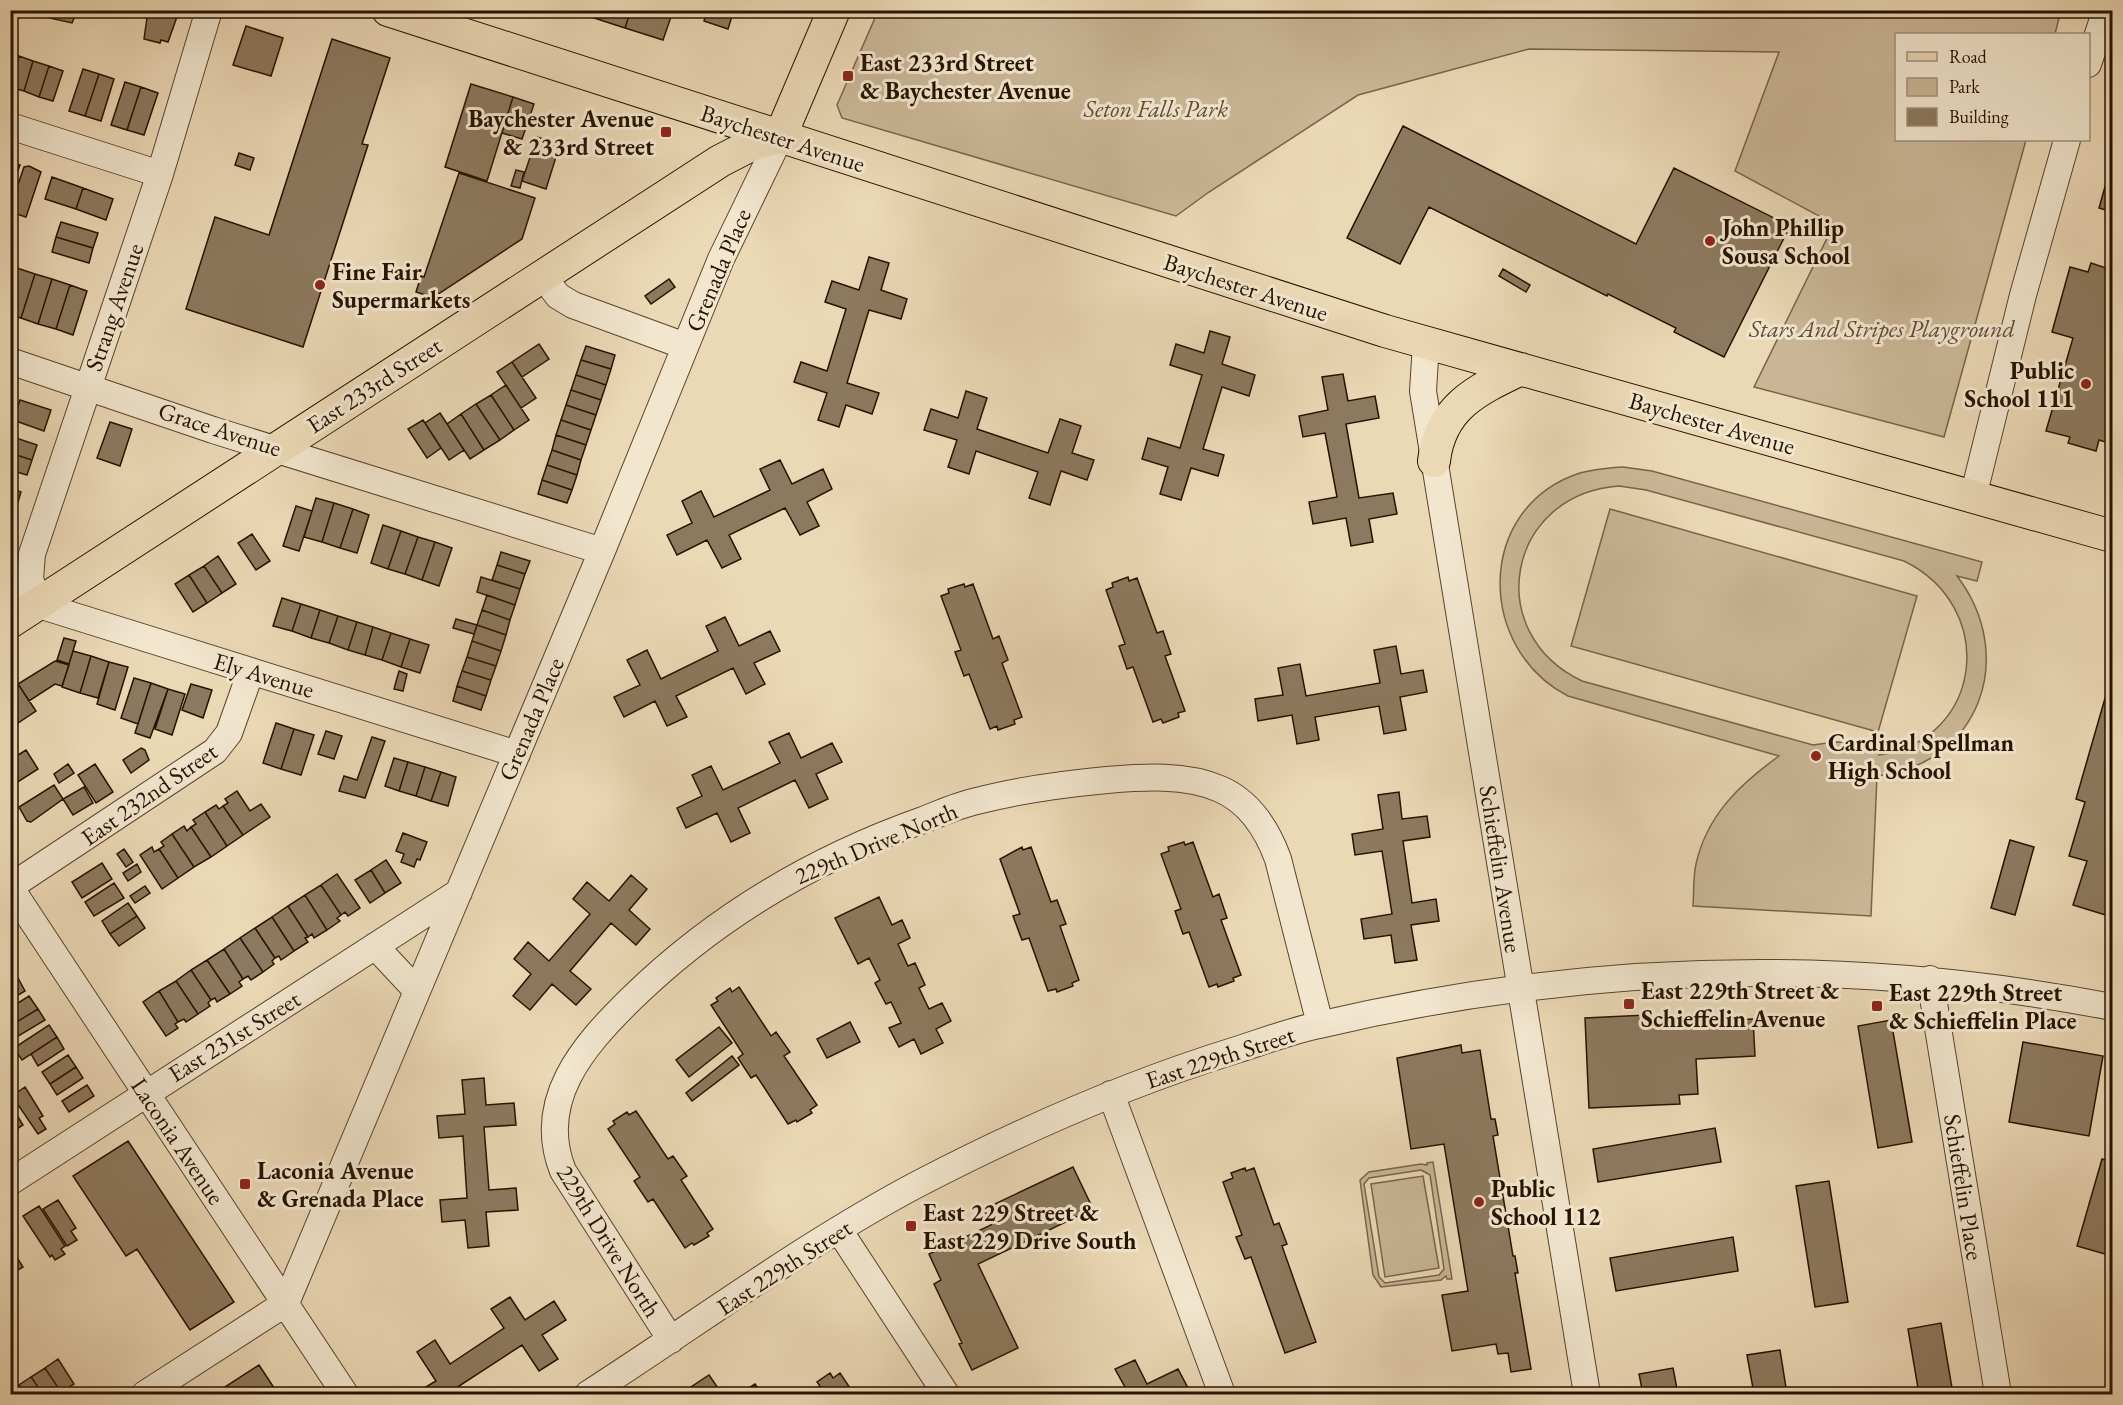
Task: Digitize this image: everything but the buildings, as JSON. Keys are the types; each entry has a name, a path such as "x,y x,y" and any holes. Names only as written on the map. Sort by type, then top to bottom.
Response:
{"main road":[{"name":"Baychester Avenue","path":"387,10 1426,343 2112,536"},
{"path":"780,137 834,10"},
{"name":"East 233rd Street","path":"10,622 25,600 278,448 733,153 756,143 780,137"},
{"path":"1434,462 1435,448 1446,423 1464,400 1477,390 1521,369"}],"street":[{"name":"Strang Avenue","path":"25,600 32,554 160,174 209,10"},
{"path":"2090,60 2105,26"},
{"path":"10,126 160,174"},
{"name":"Grenada Place","path":"285,1303 602,551 685,346 747,201 780,137"},
{"path":"1973,497 2023,295 2067,141"},
{"path":"542,275 558,296 573,305 685,346"},
{"name":"Schieffelin Avenue","path":"1426,343 1422,383 1434,462 1587,1395"},
{"name":"Grace Avenue","path":"10,361 213,430 278,448 602,551"},
{"name":"Ely Avenue","path":"25,600 517,754"},
{"name":"East 232nd Street","path":"10,887 215,750 229,733 251,671"},
{"name":"229th Drive North","path":"671,1340 562,1171 553,1142 557,1106 565,1084 586,1047 656,975 751,901 804,870 901,827 975,801 1043,787 1125,778 1201,782 1221,789 1239,800 1257,817 1270,837 1278,859 1320,1024"},
{"name":"Laconia Avenue","path":"10,887 345,1395"},
{"name":"East 231st Street","path":"10,1182 459,892"},
{"path":"375,946 417,991"},
{"name":"East 229th Street","path":"588,1395 839,1230 967,1160 1110,1094 1198,1062 1320,1024 1388,1009 1520,989 1673,974 1844,974 1930,979 2046,994 2112,1007"},
{"name":"Schieffelin Place","path":"1930,979 1998,1395"},
{"path":"1110,1094 1222,1395"},
{"path":"839,1230 946,1395"},
{"path":"145,1395 285,1303"}],"green space":[{"path":"878,11 2049,11 2060,14 2055,33 1895,33 1895,141 2026,141 1944,437 1754,387 1834,224 1735,171 1779,52 1529,49 1358,95 1176,216 842,118 837,105"},
{"path":"1623,467 1652,471 1982,562 1977,581 1957,576 1975,607 1985,639 1986,671 1979,702 1964,729 1942,751 1913,767 1877,776 1871,916 1693,906 1696,864 1708,830 1738,790 1779,756 1568,696 1538,674 1517,647 1504,615 1500,581 1505,548 1520,517 1544,492 1577,474","holes":["1619,486 1646,490 1904,561 1934,582 1955,608 1965,638 1966,669 1958,699 1940,724 1914,744 1879,755 1879,743 1834,742 1813,745 1582,681 1550,659 1529,631 1520,600 1521,568 1531,539 1552,513 1581,495"]},
{"path":"1610,509 1917,596 1878,732 1571,646"},
{"path":"1433,1162 1452,1279 1447,1279 1446,1276 1441,1280 1381,1287 1373,1275 1360,1180 1369,1172 1427,1165","holes":["1421,1170 1430,1175 1444,1269 1439,1275 1385,1283 1379,1277 1364,1184 1369,1178"]},
{"path":"1423,1176 1439,1268 1385,1277 1371,1184"}],"place":[{"name":"East 233rd Street & Baychester Avenue","path":"848,76"},
{"name":"Baychester Avenue & 233rd Street","path":"666,132"},
{"name":"John Phillip Sousa School","path":"1710,241"},
{"name":"Fine Fair Supermarkets","path":"320,285"},
{"name":"Public School 111","path":"2086,384"},
{"name":"Cardinal Spellman High School","path":"1816,756"},
{"name":"East 229th Street & Schieffelin Avenue","path":"1629,1004"},
{"name":"East 229th Street & Schieffelin Place","path":"1877,1006"},
{"name":"Laconia Avenue & Grenada Place","path":"245,1184"},
{"name":"Public School 112","path":"1479,1202"},
{"name":"East 229 Street & East 229 Drive South","path":"911,1226"}],"park label":[{"name":"Seton Falls Park","path":"1156,108"},
{"name":"Stars And Stripes Playground","path":"1882,328"}]}
